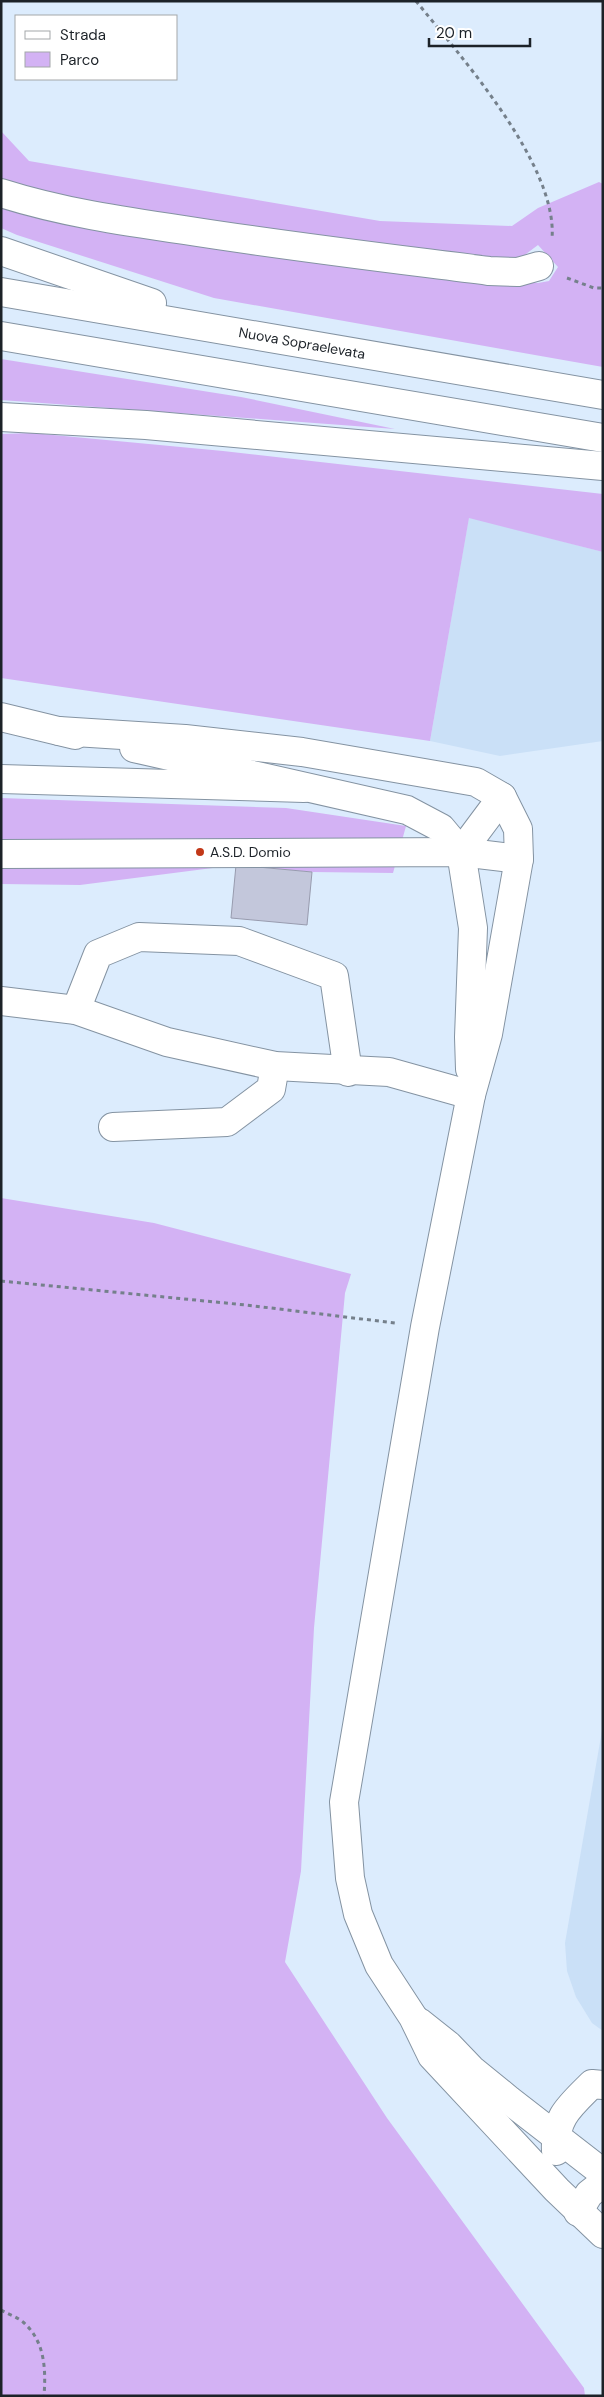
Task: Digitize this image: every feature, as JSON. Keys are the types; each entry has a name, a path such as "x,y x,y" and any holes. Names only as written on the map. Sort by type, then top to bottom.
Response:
{"main road":[{"path":"1,193 41,205 94,217 252,241 489,271 518,272 539,266"},
{"path":"1,251 33,264 237,331"},
{"name":"Nuova Sopraelevata","path":"1,292 603,395"},
{"path":"1,336 603,438"},
{"path":"1,417 146,425 603,466"},
{"path":"1,717 304,788 407,810 441,828 461,852 473,928 469,1037 471,1095"},
{"path":"59,731 185,739 302,752 476,782 502,797 518,829 519,859 488,1034 471,1095 426,1327 344,1802 350,1878 358,1914 379,1965 413,2017 432,2056 578,2212 603,2234"},
{"path":"1,779 304,788"},
{"path":"461,852 502,797"},
{"path":"1,854 461,852 519,859"},
{"path":"76,1010 98,954 139,937 239,942 334,976 348,1072"},
{"path":"1,1001 76,1010 167,1042 275,1066 348,1072 389,1072 471,1095"},
{"path":"113,1127 227,1122 271,1089 275,1066"},
{"path":"413,2017 448,2045 471,2070 603,2173"},
{"path":"557,2190 555,2135 564,2112 592,2084 603,2085"},
{"path":"578,2212 589,2194 603,2183"}],"path":[{"path":"416,1 482,85 528,152 548,198 553,222 551,250 539,266 594,288 603,288"},
{"path":"1,1281 246,1305 426,1327"},
{"path":"1,2310 22,2321 38,2342 46,2368 44,2396"}],"shaded area":[{"path":"469,517 603,552 603,741 500,756 430,741"},
{"path":"603,1725 603,2031 592,2023 576,1997 567,1971 565,1943"}],"green space":[{"path":"1,131 29,161 380,221 512,226 538,208 599,182 603,184 603,367 214,298 17,235 1,228 1,203 442,275 538,283 549,281 558,267 538,245 522,257 503,259 473,258 107,208 1,183"},
{"path":"1,359 241,397 395,429 1,400"},
{"path":"32,433 223,451 603,494 603,552 469,518 430,741 1,678 1,434"},
{"name":"A.S.D. Domio","path":"1,798 286,808 406,826 393,873 312,872 236,865 80,885 1,884"},
{"path":"1,1198 154,1223 351,1274 345,1293 314,1628 301,1871 285,1962 387,2118 584,2388 585,2396 1,2396"}],"building":[{"path":"236,865 312,872 307,925 231,918"}],"place":[{"name":"A.S.D. Domio","path":"200,852"}]}
